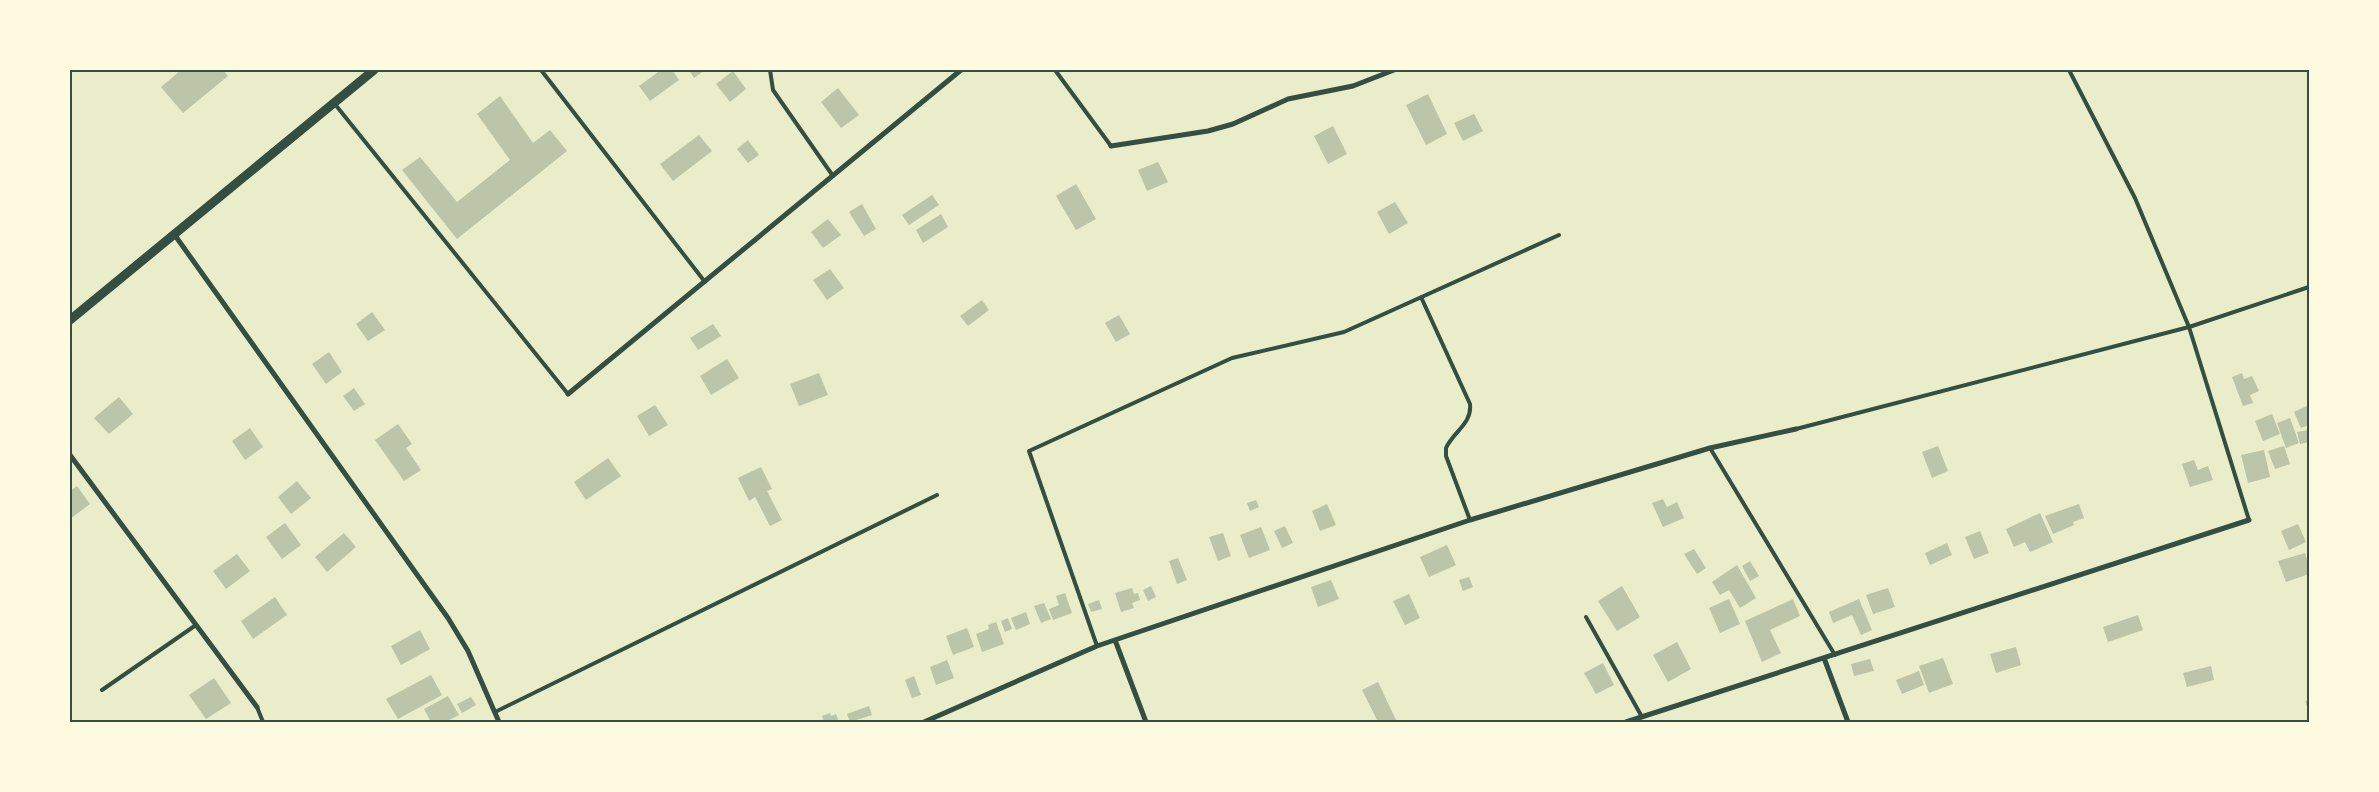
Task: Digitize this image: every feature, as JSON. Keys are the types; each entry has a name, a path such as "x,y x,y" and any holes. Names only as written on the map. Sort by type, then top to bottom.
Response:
{"street":[{"path":"70,320 374,70"},
{"path":"568,394 961,70"},
{"path":"1111,146 1208,131 1233,124 1288,99 1352,86 1394,70"},
{"path":"174,234 448,618 468,651 499,722"},
{"path":"924,722 1097,646 1470,520 1710,448 1796,429"},
{"path":"70,455 256,707"},
{"path":"1626,722 2249,520"},
{"path":"1115,640 1146,722"},
{"path":"1824,658 1848,722"}],"lane":[{"path":"541,70 705,282"},
{"path":"770,70 773,90 833,176"},
{"path":"1055,70 1111,146"},
{"path":"2069,70 2135,198 2189,327 2249,520"},
{"path":"334,103 568,394"},
{"path":"1097,646 1029,451 1232,358 1344,332 1559,235"},
{"path":"1796,429 2189,327 2309,287"},
{"path":"1422,297 1470,404 1471,413 1469,420 1446,448 1446,456 1470,520"},
{"path":"1710,448 1835,654"},
{"path":"495,712 937,495"},
{"path":"1586,617 1642,716"},
{"path":"102,690 196,625"},
{"path":"256,707 263,722"}],"building":[{"path":"181,70 223,70 228,76 183,113 161,87"},
{"path":"661,70 672,70 679,80 650,101 639,86"},
{"path":"689,70 705,70 694,78"},
{"path":"733,71 746,89 730,102 716,84"},
{"path":"838,88 859,115 841,128 821,102"},
{"path":"1428,94 1447,134 1426,145 1406,105"},
{"path":"500,96 533,143 550,130 567,151 457,239 402,170 420,157 457,202 510,160 477,114"},
{"path":"1474,114 1483,131 1463,141 1454,123"},
{"path":"1333,126 1347,154 1328,164 1314,136"},
{"path":"699,135 712,151 673,181 660,164"},
{"path":"748,140 759,155 748,163 737,149"},
{"path":"1158,162 1168,182 1147,191 1138,170"},
{"path":"1076,184 1096,219 1076,230 1056,196"},
{"path":"932,195 939,205 909,225 902,215"},
{"path":"1395,202 1408,223 1389,234 1377,212"},
{"path":"862,204 876,229 864,236 849,212"},
{"path":"941,214 948,227 923,243 916,230"},
{"path":"828,219 841,235 823,248 811,232"},
{"path":"830,269 844,288 827,300 813,280"},
{"path":"982,300 989,310 968,326 960,316"},
{"path":"372,312 385,330 368,341 356,324"},
{"path":"1119,315 1130,334 1116,342 1105,323"},
{"path":"713,324 721,336 698,350 690,338"},
{"path":"329,352 342,372 326,384 312,364"},
{"path":"727,359 739,378 711,395 700,376"},
{"path":"819,373 828,395 799,406 790,384"},
{"path":"2242,373 2244,379 2252,376 2259,391 2250,395 2253,403 2243,406 2232,377"},
{"path":"354,388 365,404 354,411 343,396"},
{"path":"119,397 133,414 109,434 94,418"},
{"path":"655,405 668,425 649,436 637,416"},
{"path":"2309,405 2309,425 2301,428 2294,412"},
{"path":"2272,414 2280,434 2263,441 2255,421"},
{"path":"2290,418 2299,443 2286,448 2277,423"},
{"path":"398,424 412,444 406,448 421,470 404,481 375,440"},
{"path":"250,428 263,447 245,460 232,441"},
{"path":"2308,430 2309,442 2300,444 2297,432"},
{"path":"1938,446 1948,471 1932,478 1922,452"},
{"path":"2284,446 2290,464 2275,469 2268,451"},
{"path":"2264,450 2270,477 2248,483 2241,455"},
{"path":"608,458 621,476 586,500 574,482"},
{"path":"2194,460 2198,470 2208,466 2213,480 2190,487 2182,464"},
{"path":"761,467 772,489 767,491 782,520 770,526 755,497 749,501 738,478"},
{"path":"297,481 311,498 291,514 278,497"},
{"path":"77,486 90,504 70,519 70,491"},
{"path":"1663,499 1667,507 1677,502 1684,518 1663,527 1652,503"},
{"path":"1256,500 1259,507 1250,511 1247,503"},
{"path":"1327,504 1336,525 1320,531 1312,511"},
{"path":"2079,504 2084,518 2073,522 2074,525 2053,534 2045,516"},
{"path":"2040,513 2053,542 2030,552 2025,542 2014,547 2006,529"},
{"path":"285,523 301,545 282,559 266,537"},
{"path":"2298,524 2306,542 2289,550 2281,531"},
{"path":"1285,526 1293,543 1282,548 1274,531"},
{"path":"1261,527 1270,550 1249,558 1240,535"},
{"path":"1980,531 1989,553 1974,559 1965,537"},
{"path":"344,533 356,547 327,572 315,557"},
{"path":"1223,533 1231,556 1218,561 1209,537"},
{"path":"1947,543 1952,555 1930,565 1925,553"},
{"path":"1447,545 1456,565 1429,577 1420,557"},
{"path":"1694,549 1706,568 1697,574 1684,554"},
{"path":"2305,553 2309,574 2286,582 2278,561"},
{"path":"237,554 250,571 226,589 213,571"},
{"path":"1178,558 1187,580 1177,584 1169,561"},
{"path":"1750,561 1759,576 1750,581 1742,566"},
{"path":"1737,565 1756,598 1740,608 1729,590 1720,595 1712,582"},
{"path":"1469,577 1473,587 1463,591 1459,580"},
{"path":"1331,580 1339,599 1318,607 1311,587"},
{"path":"1151,586 1156,597 1148,601 1143,590"},
{"path":"1622,586 1640,617 1617,631 1598,601"},
{"path":"1132,588 1134,594 1138,593 1140,600 1132,603 1134,608 1121,612 1115,593"},
{"path":"1888,588 1895,607 1873,614 1866,595"},
{"path":"1065,593 1072,613 1053,620 1049,609 1059,605 1056,596"},
{"path":"1409,594 1420,618 1405,625 1393,601"},
{"path":"275,597 287,615 253,639 241,621"},
{"path":"1729,599 1740,624 1720,633 1709,608"},
{"path":"1793,599 1800,616 1770,630 1781,653 1762,662 1745,621"},
{"path":"1859,599 1872,630 1861,635 1852,615 1833,623 1829,612"},
{"path":"1099,600 1102,609 1091,612 1088,604"},
{"path":"1044,603 1051,619 1041,623 1034,606"},
{"path":"1026,612 1030,624 1016,630 1011,618"},
{"path":"2138,615 2143,630 2108,642 2103,627"},
{"path":"1008,618 1012,629 1005,632 1001,621"},
{"path":"996,622 1004,644 982,652 976,634 989,629 988,625"},
{"path":"967,628 974,647 953,655 946,636"},
{"path":"420,630 430,649 401,665 391,646"},
{"path":"1677,642 1691,669 1668,682 1653,655"},
{"path":"2016,647 2021,665 1996,673 1990,654"},
{"path":"1943,658 1953,684 1929,693 1919,666"},
{"path":"1870,659 1874,671 1854,676 1851,664"},
{"path":"947,660 954,678 936,685 930,667"},
{"path":"1603,663 1614,685 1596,694 1584,673"},
{"path":"2211,666 2214,680 2187,687 2183,673"},
{"path":"1919,671 1924,685 1902,694 1896,680"},
{"path":"431,675 442,695 398,719 386,699"},
{"path":"914,676 921,695 912,698 905,680"},
{"path":"214,678 231,703 206,719 189,695"},
{"path":"1378,682 1396,720 1392,722 1378,722 1362,690"},
{"path":"448,696 459,715 445,722 431,722 424,709"},
{"path":"471,697 476,705 462,713 457,704"},
{"path":"2309,700 2309,711 2305,701"},
{"path":"869,706 872,715 850,722 847,714"},
{"path":"830,713 831,716 836,714 839,722 824,722 822,716"}]}
